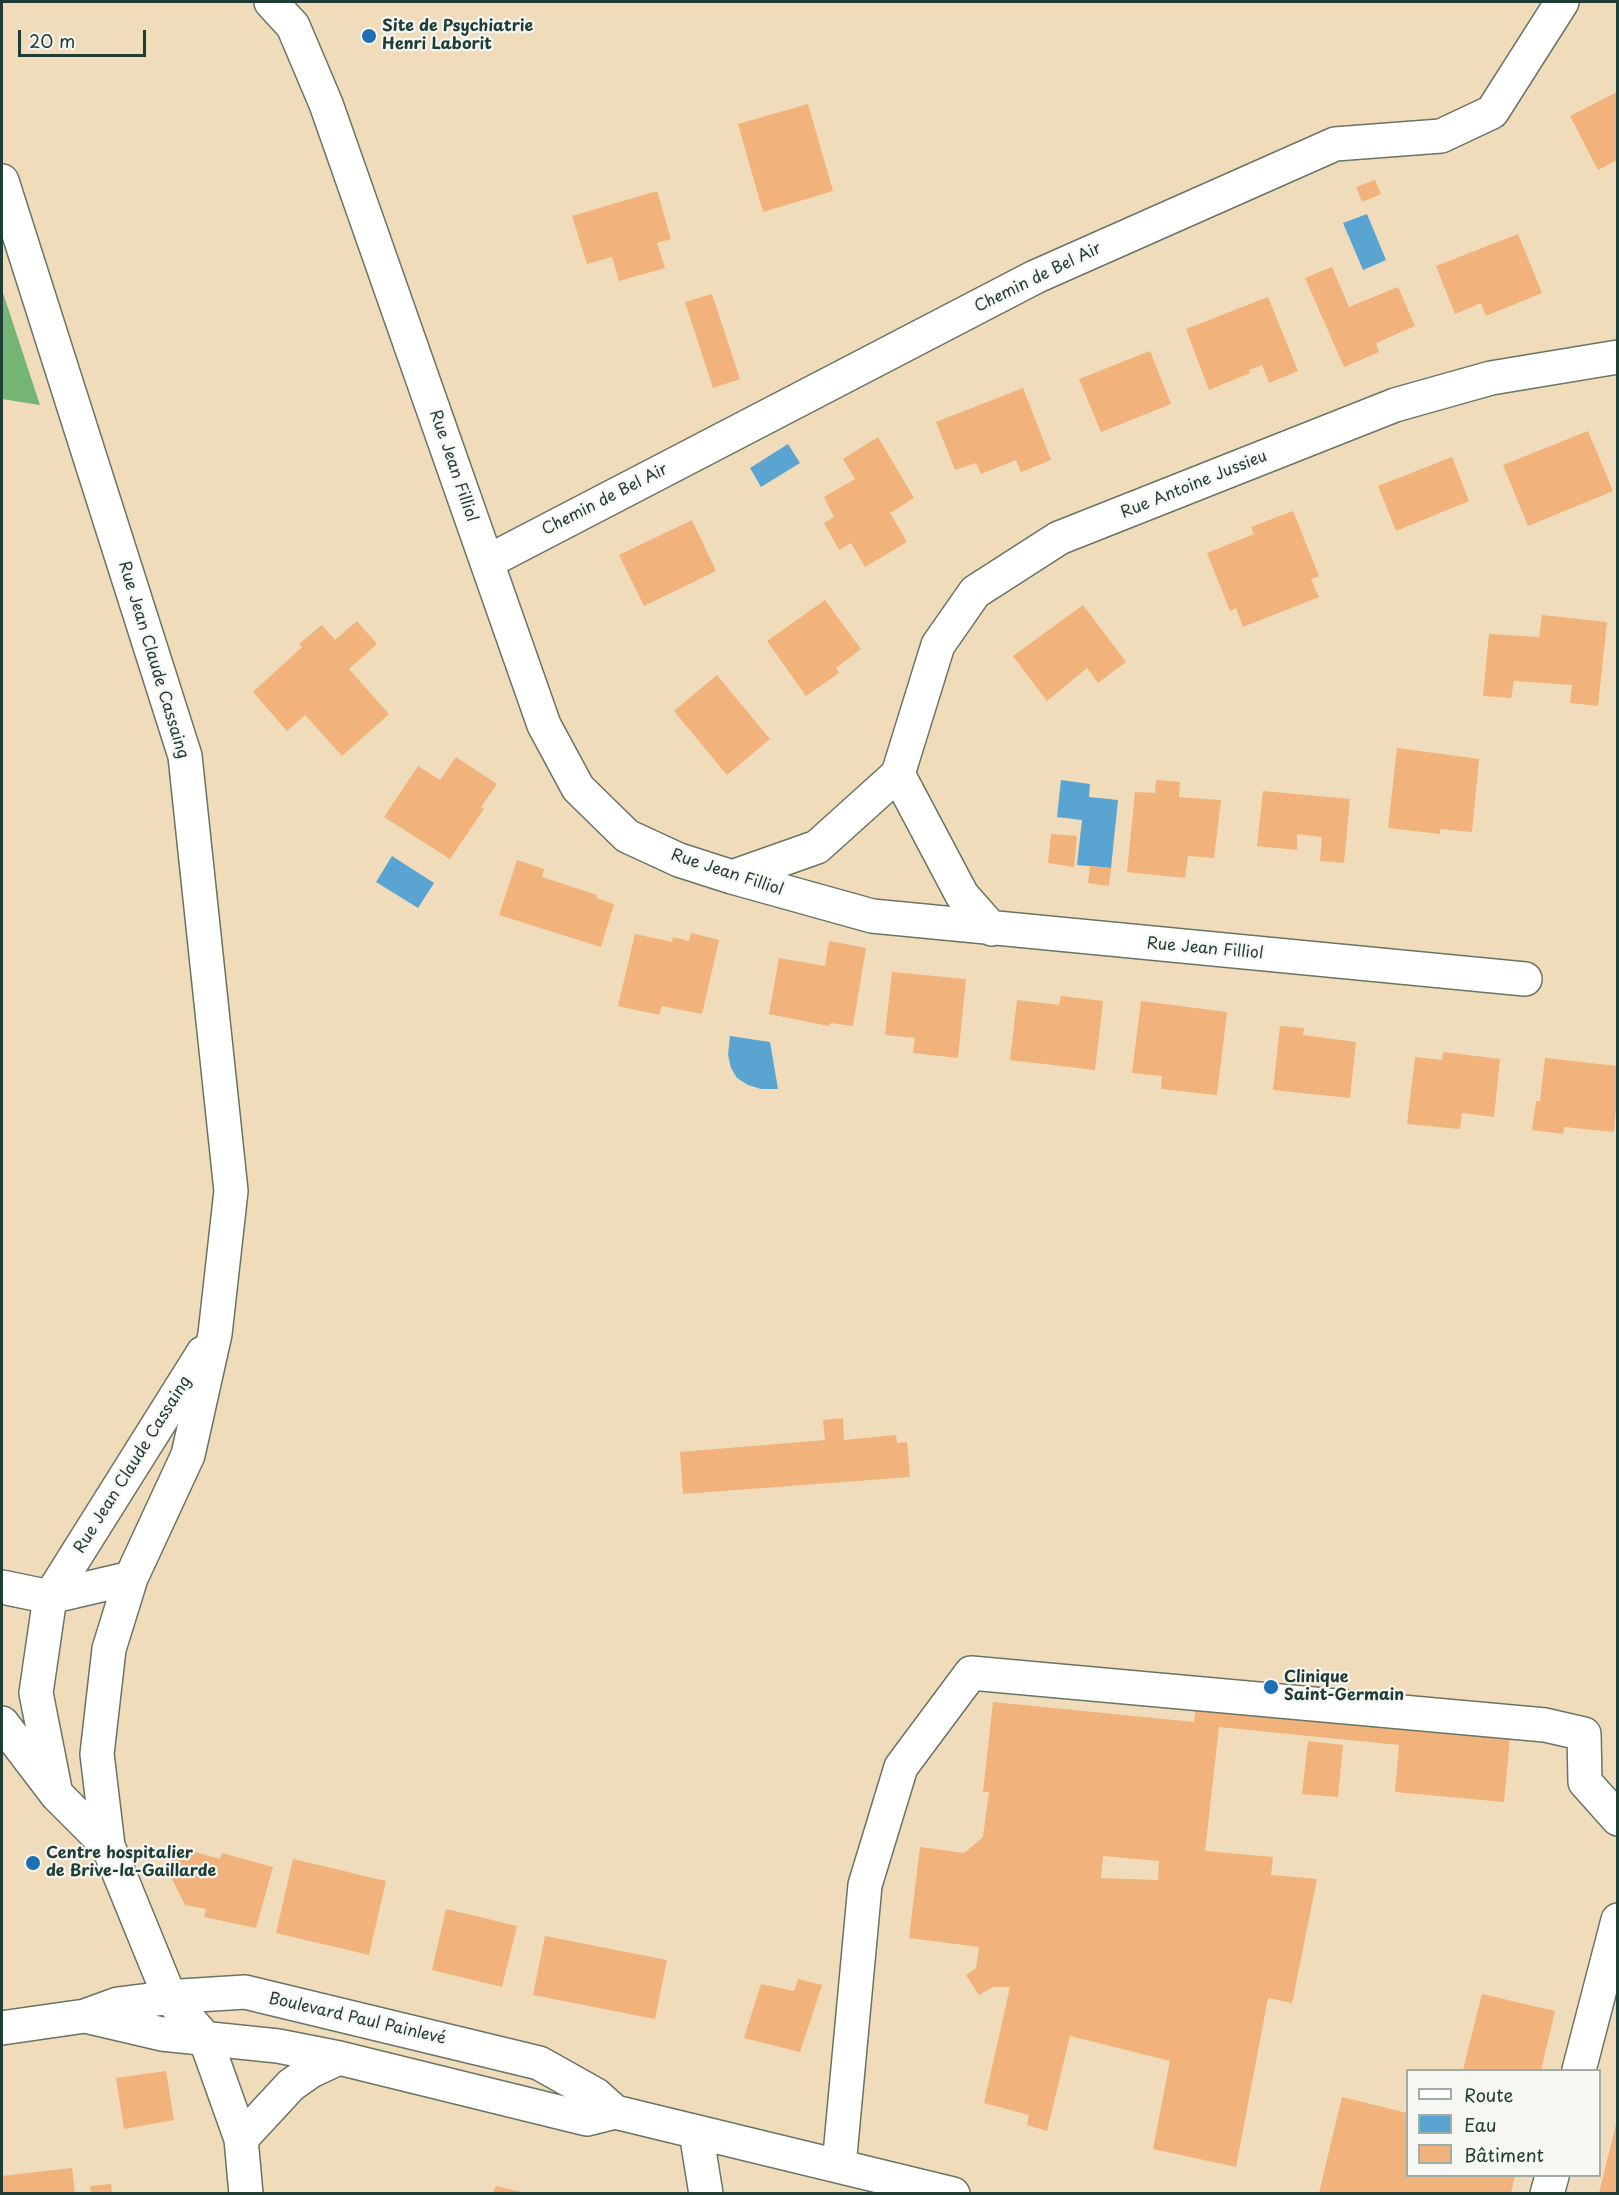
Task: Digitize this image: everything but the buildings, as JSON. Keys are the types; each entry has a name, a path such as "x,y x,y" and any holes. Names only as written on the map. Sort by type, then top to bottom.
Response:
{"street":[{"name":"Chemin de Bel Air","path":"486,562 1035,277 1122,238 1335,144 1440,136 1492,112 1562,2"},
{"name":"Rue Jean Filliol","path":"274,3 293,26 326,104 544,725 578,788 627,836 679,860 872,916 1525,979"},
{"name":"Rue Jean Claude Cassaing","path":"2,181 185,756 231,1191 215,1334 188,1455 131,1578 109,1649 97,1754 108,1846"},
{"name":"Rue Antoine Jussieu","path":"898,774 938,645 950,627 975,592 1059,538 1395,405 1491,378 1617,357"},
{"path":"732,877 817,847 898,774 962,895 992,929"},
{"name":"Rue Jean Claude Cassaing","path":"57,1795 36,1693 50,1597 215,1334"},
{"path":"2,1587 50,1597 131,1578"},
{"path":"839,2166 865,1885 901,1767 970,1673 1545,1725 1584,1734 1586,1782 1617,1819"},
{"path":"2,1723 57,1795 108,1846 170,1998 205,2038 242,2139 246,2193"},
{"path":"1579,2069 1617,1920"},
{"name":"Boulevard Paul Painlevé","path":"85,2016 118,2004 245,1992 539,2063 596,2095 615,2112"},
{"path":"2,2028 85,2016"},
{"name":"Boulevard Paul Painlevé","path":"85,2016 162,2034 278,2046 339,2058 587,2119 615,2112 953,2193"},
{"path":"242,2139 291,2085 311,2071 339,2058"},
{"path":"696,2132 706,2193"},
{"path":"1547,2193 1551,2177"}],"green space":[{"path":"2,290 40,405 2,399"}],"water":[{"path":"1367,214 1386,260 1363,270 1343,223"},
{"path":"788,444 800,463 761,487 750,468"},
{"path":"1061,780 1090,784 1089,797 1118,800 1111,868 1077,865 1082,820 1057,817"},
{"path":"392,856 434,883 418,908 376,882"},
{"path":"730,1036 770,1042 778,1089 761,1089 737,1078 731,1068 728,1055"}],"place":[{"name":"Site de Psychiatrie Henri Laborit","path":"369,36"},
{"name":"Clinique Saint-Germain","path":"1271,1687"},
{"name":"Centre hospitalier de Brive-la-Gaillarde","path":"33,1863"}]}
